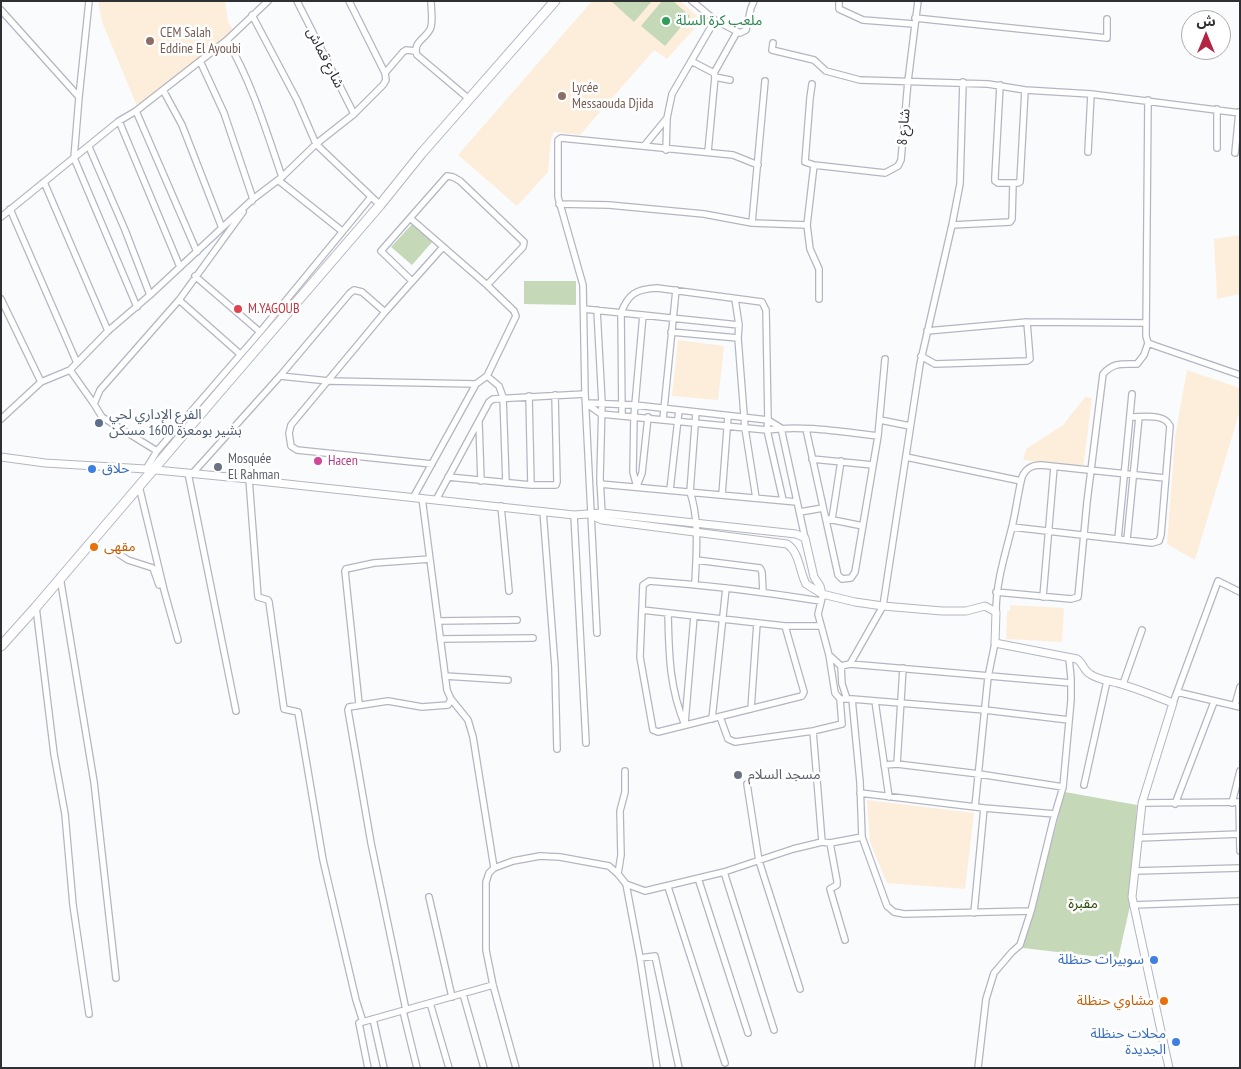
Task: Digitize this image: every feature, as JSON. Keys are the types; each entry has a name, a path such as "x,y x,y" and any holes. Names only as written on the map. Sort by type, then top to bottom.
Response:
{"main road":[{"path":"1,646 36,607 150,470 380,205 469,98 555,1"}],"street":[{"path":"89,1 74,158 137,307"},
{"path":"1,217 119,121 163,90 227,40 252,14 268,1"},
{"name":"شارع قماش","path":"297,1 354,114"},
{"path":"1,419 41,382 70,370 108,331 137,307 253,199 280,178 316,144 354,114 383,85 386,80 385,73 350,1"},
{"path":"415,50 417,44 431,26 431,1"},
{"path":"693,2 715,20 737,32 746,30 750,8 754,1"},
{"path":"839,1 839,9 863,20 915,21 1107,38 1107,19"},
{"name":"شارع 8","path":"814,165 885,173 898,166 901,160 918,1"},
{"path":"1,10 79,97"},
{"path":"252,14 297,100 316,144 380,205"},
{"path":"666,150 667,118 672,94 715,20"},
{"path":"708,152 714,75 737,32"},
{"path":"227,40 253,95 280,178 342,231"},
{"path":"773,44 772,50 814,60 826,71 860,80 963,82 1000,85 1024,90 1091,94 1239,112 1235,153"},
{"path":"385,73 403,52 415,50"},
{"path":"415,50 417,54 469,98"},
{"path":"200,61 224,113 253,199"},
{"path":"691,62 714,75 730,80"},
{"path":"752,223 765,81"},
{"path":"850,664 883,606 922,356 960,184 963,82"},
{"path":"812,84 804,160 808,164 814,165 806,225 810,250 819,269 819,299"},
{"path":"1000,85 995,181 1020,182 1024,90"},
{"path":"163,90 182,125 222,228"},
{"path":"1088,152 1091,94"},
{"path":"996,592 1073,600 1078,597 1090,470 1103,374 1110,367 1120,364 1137,364 1144,355 1148,343 1146,322 1148,100"},
{"path":"1217,109 1217,148"},
{"path":"136,110 197,252"},
{"path":"644,146 667,118"},
{"path":"119,121 180,267"},
{"path":"596,633 586,394 584,285 559,204 557,143 561,138 666,150 708,152 733,155 758,164"},
{"path":"89,147 125,230 150,295"},
{"path":"412,281 381,251 447,176 460,181 524,242 523,247 487,285"},
{"path":"44,182 108,331"},
{"path":"952,225 1010,222 1012,219 1013,183"},
{"path":"150,470 157,451 260,332 370,197"},
{"path":"94,404 100,390 179,300 253,199"},
{"path":"559,204 610,205 694,213 752,223 806,225"},
{"path":"10,210 77,363"},
{"path":"410,218 487,285 514,311 516,316 487,376 476,384 413,498"},
{"path":"432,464 297,450 291,446 289,433 292,425 385,312 443,247"},
{"path":"195,276 260,332"},
{"path":"622,415 621,313 626,298 643,288 657,288 762,302 766,310 767,430 783,500"},
{"path":"190,474 280,376 354,290 362,292 385,312"},
{"path":"663,419 676,290"},
{"path":"1,299 3,308 41,382"},
{"path":"735,299 739,325 738,338 745,428 756,498"},
{"path":"179,300 240,354"},
{"path":"584,309 739,325"},
{"path":"597,310 602,403 600,484 602,516"},
{"path":"637,487 633,472 634,416 643,315"},
{"path":"927,331 1027,322 1146,322"},
{"path":"922,356 935,364 1027,362 1030,359 1027,322"},
{"path":"672,332 738,338"},
{"path":"1148,343 1239,372"},
{"path":"806,429 823,508 829,519 838,575 842,579 851,578 855,572 878,436 886,359"},
{"path":"70,370 102,416 157,451"},
{"path":"280,376 329,381 476,384"},
{"path":"487,376 499,386 503,397 506,483"},
{"path":"436,500 489,402 493,399 586,394"},
{"path":"1118,539 1132,394"},
{"path":"448,478 532,485 556,485 555,395"},
{"path":"529,396 532,485"},
{"path":"587,403 635,405 768,420 781,428 814,577 820,586 822,597 818,614 835,694 840,700 842,724 735,742 728,739 720,717"},
{"path":"587,403 601,414 648,417 767,430 781,428 806,429 878,436"},
{"path":"670,490 679,410"},
{"path":"695,584 696,532 694,503 690,492 696,412"},
{"path":"722,495 728,416"},
{"path":"637,487 642,473 648,417"},
{"path":"1012,526 1127,540 1154,542 1160,539 1169,424 1162,418 1130,417"},
{"path":"1127,540 1140,417"},
{"path":"479,420 481,480"},
{"path":"880,420 910,426"},
{"path":"1,457 46,463 250,479 574,515 591,514 696,532 787,544 793,548 796,554 806,584 822,597"},
{"path":"906,457 1021,480"},
{"path":"812,458 873,465"},
{"path":"829,519 841,462"},
{"path":"975,807 988,677 995,643 996,592 1021,480 1026,470 1033,466 1054,467 1164,478"},
{"path":"1043,597 1054,467"},
{"path":"190,474 236,711"},
{"path":"250,479 258,597 269,602 284,709 298,712 323,860 356,1000 363,1022"},
{"path":"600,484 798,502"},
{"path":"138,486 178,640"},
{"path":"422,498 445,676 451,699 468,720 473,737 494,868"},
{"path":"501,506 509,591"},
{"path":"800,512 823,508"},
{"path":"543,511 555,667 557,749"},
{"path":"574,515 586,743"},
{"path":"602,516 695,522 796,534 805,538"},
{"path":"829,519 863,526"},
{"path":"119,554 128,560 153,568 160,587 164,590"},
{"path":"359,704 345,571 346,569 374,563 430,560"},
{"path":"696,560 760,568 763,592"},
{"path":"60,578 94,782 116,978"},
{"path":"785,626 804,692 802,696 658,732 653,730 640,657 643,585 649,581 822,597 883,606 942,611 966,610 986,606 996,612"},
{"path":"1169,1068 1132,898 1142,803 1173,703 1218,581 1240,592"},
{"path":"712,719 726,588"},
{"path":"36,607 54,754 65,814 73,905 89,1014"},
{"path":"642,610 785,626 820,626"},
{"path":"668,613 670,666 676,705 685,725"},
{"path":"685,725 694,616"},
{"path":"438,622 517,620"},
{"path":"751,709 757,623"},
{"path":"1123,684 1142,630"},
{"path":"440,639 533,638"},
{"path":"995,643 1080,661 1087,673 1173,703"},
{"path":"828,655 841,666 842,684 849,699 860,793 862,837 888,906 894,912 904,914 1031,911"},
{"path":"978,1068 986,998 994,973 1020,945 1064,787 1071,683 1069,658"},
{"path":"841,666 850,664 1071,683"},
{"path":"897,764 903,668"},
{"path":"445,676 508,680"},
{"path":"1084,785 1108,681"},
{"path":"1177,692 1237,706 1240,687"},
{"path":"417,1068 370,843 348,710 349,707 359,704 388,701 422,707 448,705 451,699"},
{"path":"840,700 849,699 985,710 1069,720"},
{"path":"875,701 889,797"},
{"path":"1175,804 1214,702"},
{"path":"813,730 822,842"},
{"path":"884,765 897,764 979,774 1064,787"},
{"path":"618,874 621,855 620,811 625,792 625,771"},
{"path":"1240,771 1237,802 1240,851"},
{"path":"747,784 759,861 800,989"},
{"path":"860,793 984,808 1055,814"},
{"path":"1142,803 1237,802"},
{"path":"974,913 984,808"},
{"path":"1138,838 1240,834"},
{"path":"626,884 645,891 724,872 794,848 862,837"},
{"path":"830,843 837,881 836,885 830,889 845,940"},
{"path":"516,1068 492,985 486,950 486,882 488,873 494,868 513,860 540,856 560,857 609,866 626,884 640,958 656,1068"},
{"path":"1135,871 1240,868"},
{"path":"724,872 774,1030"},
{"path":"698,878 748,1033"},
{"path":"668,886 725,1063"},
{"path":"429,897 452,996"},
{"path":"1133,905 1240,901"},
{"path":"640,958 656,956 679,1068"},
{"path":"368,1068 358,1024 492,985"},
{"path":"463,994 484,1068"},
{"path":"430,1003 449,1068"},
{"path":"373,1020 384,1068"}],"shaded area":[{"name":"CEM Salah Eddine El Ayoubi","path":"98,1 225,1 228,22 234,31 137,106 102,22"},
{"name":"Lycée Messaouda Djida","path":"592,1 680,1 702,20 667,59 654,50 580,135 554,132 551,139 548,172 517,206 458,155"},
{"path":"1240,235 1240,294 1217,299 1214,239"},
{"path":"678,340 724,346 718,400 672,396"},
{"path":"1187,370 1240,388 1240,410 1195,560 1167,544 1175,437"},
{"path":"1085,397 1092,398 1083,469 1023,460 1026,449 1063,425"},
{"path":"1010,605 1064,608 1062,642 1006,639 1007,611 1010,611"},
{"path":"867,800 974,813 965,889 887,883 870,842"}],"green space":[{"name":"ملعب كرة السلة","path":"611,1 652,1 634,22"},
{"name":"ملعب كرة السلة","path":"662,1 673,1 690,16 665,46 641,26"},
{"path":"413,223 433,241 412,265 391,247"},
{"path":"524,281 576,281 576,305 524,304"},
{"name":"مقبرة","path":"1065,792 1137,805 1132,897 1118,959 1023,948"}],"place":[{"name":"ملعب كرة السلة","path":"666,21"},
{"name":"CEM Salah Eddine El Ayoubi","path":"150,41"},
{"name":"Lycée Messaouda Djida","path":"562,96"},
{"name":"M.YAGOUB","path":"238,309"},
{"name":"الفرع الإداري لحي بشير بومعزة 1600 مسكن","path":"99,423"},
{"name":"Hacen","path":"318,461"},
{"name":"Mosquée El Rahman","path":"218,467"},
{"name":"حلاق","path":"92,469"},
{"name":"مقهى","path":"94,547"},
{"name":"مسجد السلام","path":"738,775"},
{"name":"سوبيرات حنظلة","path":"1154,960"},
{"name":"مشاوي حنظلة","path":"1164,1001"},
{"name":"محلات حنظلة الجديدة","path":"1176,1042"}]}
